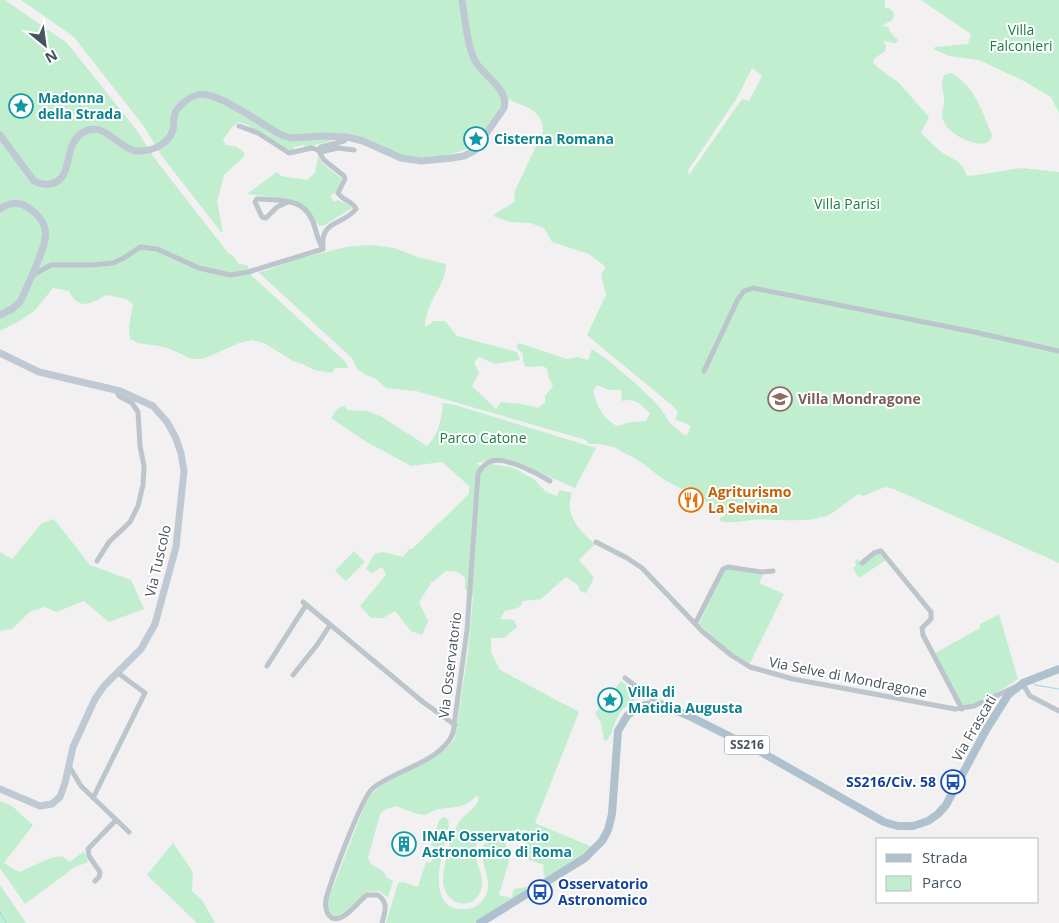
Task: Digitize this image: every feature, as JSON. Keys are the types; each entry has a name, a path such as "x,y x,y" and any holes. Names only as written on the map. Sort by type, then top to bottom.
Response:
{"main road":[{"name":"Via Frascati","path":"660,704 679,711 761,752 884,822 895,826 905,826 928,821 943,808 1005,698 1023,682 1059,669"},
{"path":"480,923 585,858 600,844 607,833 612,814 616,738 619,728 626,717 638,708 647,704 660,704"}],"street":[{"path":"0,135 34,181 47,185 63,176 68,154 75,141 82,134 88,131 99,130 134,150 154,149 167,140 173,131 176,112 180,106 191,97 203,93 219,98 284,136 291,138 346,137 363,141 401,158 421,161 458,158 474,151 506,103 502,91 475,59 472,52 462,0"},
{"path":"239,126 258,132 288,154 312,148 319,151 338,148 354,150"},
{"path":"319,151 321,147 344,141 346,137"},
{"path":"319,151 324,160 344,176 345,179 338,193 341,198 353,204 356,209 327,229 322,236 323,249"},
{"path":"288,202 282,204 268,217 264,218 255,200 260,199 288,202 301,204 306,209 316,228 323,249"},
{"path":"0,209 10,203 19,203 36,213 43,222 46,232 45,244 20,302 12,309 0,315"},
{"path":"32,276 51,265 76,264 92,266 113,263 140,247 157,249 195,266 219,274 230,275 323,249"},
{"path":"704,371 738,299 744,291 753,288 1059,351"},
{"name":"Via Tuscolo","path":"0,353 39,372 116,390 144,402 158,411 170,427 177,440 184,471 175,553 156,621 145,644 103,688 94,701 74,744 68,763 63,791 58,800 44,806 36,805 0,789"},
{"path":"98,561 110,542 125,529 132,519 139,503 144,481 138,412 132,403 118,396 116,390"},
{"name":"Via Osservatorio","path":"382,923 386,905 378,894 367,895 339,919 334,919 329,915 325,904 326,897 367,795 380,783 440,750 451,737 455,725 467,630 478,474 486,464 500,460 531,471 550,481"},
{"name":"Via Selve di Mondragone","path":"596,542 642,568 695,624 736,659 761,671 909,701 962,709 981,704 1023,682"},
{"name":"Via Selve di Mondragone","path":"862,563 876,552 882,552 931,612 931,619 922,628 923,634 962,709"},
{"path":"695,624 724,568 730,567 761,572 772,571"},
{"path":"268,666 304,603 423,702 455,725"},
{"path":"293,675 330,625"},
{"path":"93,798 145,693 118,673"},
{"name":"Via Frascati","path":"625,678 660,704"},
{"path":"1023,682 1030,696 1059,711"},
{"path":"68,763 77,781 128,832"},
{"path":"95,881 99,877 100,872 90,857 88,849 116,820"}],"green space":[{"path":"0,0 5,0 67,43 138,132 155,159 228,253 239,264 247,265 252,276 346,362 348,368 335,368 332,373 314,370 293,361 264,343 252,340 239,343 203,359 192,359 170,349 138,343 130,339 129,327 133,304 126,299 106,295 85,304 77,301 69,291 53,288 35,310 0,331"},
{"name":"Villa Parisi","path":"21,0 885,0 885,8 889,8 894,13 894,17 891,21 881,26 888,27 898,40 896,43 883,41 886,46 885,51 875,58 873,62 899,83 929,117 921,133 940,151 959,163 966,175 1021,168 1059,172 1059,563 894,489 885,487 863,496 858,494 823,518 822,516 808,520 720,521 720,518 726,515 722,512 716,513 702,497 663,479 641,462 614,447 588,444 586,440 416,391 386,388 375,378 358,370 352,358 258,272 293,260 346,247 370,245 395,248 417,257 446,264 443,280 428,310 425,327 434,321 445,321 457,336 517,352 520,360 495,364 479,357 474,362 479,373 472,386 496,409 501,402 538,408 545,402 545,396 553,386 548,376 547,368 541,366 526,367 523,361 523,354 516,347 519,343 567,359 578,357 588,360 592,349 635,383 658,405 671,424 684,435 687,435 691,426 675,419 678,413 674,407 587,335 606,295 601,274 606,267 589,254 552,242 544,228 530,223 511,222 493,216 515,201 514,193 543,131 541,119 533,111 511,101 512,98 502,104 473,147 446,156 408,158 359,137 337,139 305,148 304,145 294,147 294,150 284,151 249,128 250,126 239,122 232,127 223,140 226,145 237,147 245,153 243,158 224,175 217,202 223,232 221,232 161,155 145,128 74,37","holes":["752,68 762,76 749,101 742,99 689,175 688,170 737,98","597,385 608,390 621,390 622,401 635,401 650,413 646,421 631,422 617,426 611,422 601,411 597,402 593,391"]},
{"name":"Villa Falconieri","path":"921,0 1059,0 1059,113 1051,97 1022,80 979,60 949,56 934,49 935,47 968,44 971,34"},
{"path":"952,73 967,86 977,100 992,135 989,141 984,143 970,142 954,134 945,124 942,116 944,101 942,83 944,75"},
{"path":"318,156 323,164 342,179 335,193 330,196 334,202 338,200 350,205 352,208 325,225 320,226 305,206 297,202 247,194 277,172 281,176 307,180 315,173"},
{"name":"Parco Catone","path":"443,403 596,448 575,488 520,464 498,458 476,463 484,468 491,464 514,468 535,480 546,492 557,496 560,490 572,493 570,508 574,522 595,544 579,560 594,578 586,593 580,591 578,585 566,577 541,599 523,601 520,607 505,611 500,619 514,620 517,627 504,638 491,638 491,652 500,670 579,712 535,823 595,848 547,879 543,870 544,865 521,857 531,832 523,829 521,834 512,830 510,836 494,833 486,834 479,840 475,853 482,886 475,899 464,904 457,902 447,894 443,879 446,858 455,829 476,805 479,797 476,796 465,805 439,809 426,815 417,814 396,806 386,809 380,814 368,858 371,864 384,872 386,877 393,881 388,898 380,891 368,892 345,915 337,918 329,911 328,900 371,794 382,785 442,752 455,738 468,652 473,598 465,589 465,578 458,572 446,571 431,583 419,602 428,621 422,635 411,631 395,611 383,618 371,618 360,606 386,575 382,567 372,573 366,569 374,554 384,552 403,557 409,549 412,549 469,494 469,486 442,462 411,466 365,441 331,418 338,409 344,406 348,410 367,411 382,417 427,446 437,432"},
{"path":"54,519 90,565 131,580 144,609 109,622 84,601 56,612 45,607 31,611 12,629 0,631 0,552 12,559 41,524"},
{"path":"354,551 365,562 346,581 335,571"},
{"path":"877,553 886,560 859,578 853,568 856,566 855,561 858,559 862,565"},
{"path":"725,569 763,575 759,583 784,594 749,665 729,651 699,624"},
{"path":"999,614 1018,679 985,699 963,706 935,653 980,628 980,624"},
{"path":"621,681 642,696 630,703 621,712 606,741 604,740 601,723 595,713"},
{"path":"0,801 12,806 33,825 4,863 19,872 58,857 63,857 70,862 84,851 88,862 75,867 25,904 0,868"},
{"path":"443,817 448,819 449,826 439,877 440,890 444,900 452,907 472,908 486,896 488,884 482,848 490,840 498,840 506,844 509,861 499,895 511,898 514,889 532,886 474,923 386,923 398,883 403,882 418,887 426,862 430,863 435,856 436,847 431,845 439,821"},
{"path":"173,843 193,872 192,891 202,900 215,923 197,923 147,875"},
{"path":"0,885 26,923 0,923"}],"waterway":[{"path":"1033,683 1059,689"},
{"path":"0,912 6,923"}],"place":[{"name":"Madonna della Strada","path":"21,106"},
{"name":"Cisterna Romana","path":"476,139"},
{"name":"Villa Mondragone","path":"780,399"},
{"name":"Agriturismo La Selvina","path":"691,500"},
{"name":"Villa di Matidia Augusta","path":"610,700"},
{"name":"SS216/Civ. 58","path":"953,782"},
{"name":"INAF Osservatorio Astronomico di Roma","path":"404,844"},
{"name":"Osservatorio Astronomico","path":"540,892"}]}
